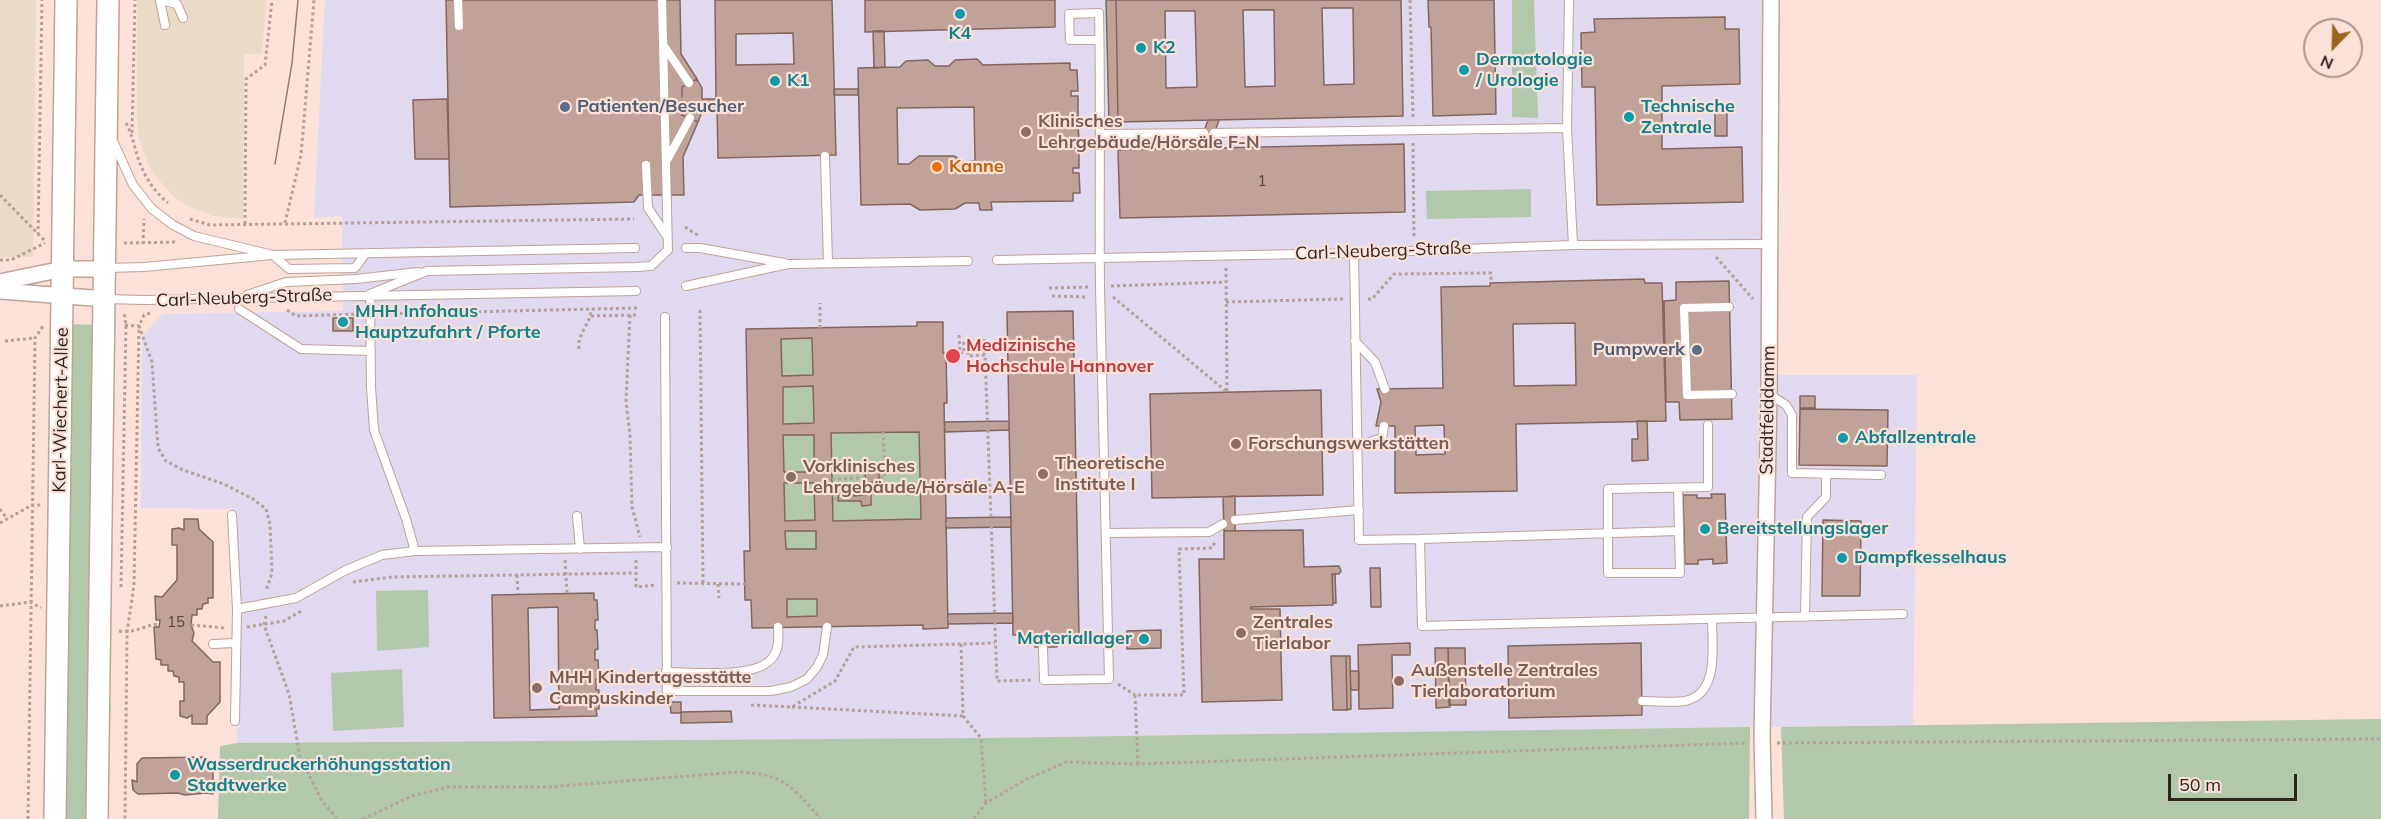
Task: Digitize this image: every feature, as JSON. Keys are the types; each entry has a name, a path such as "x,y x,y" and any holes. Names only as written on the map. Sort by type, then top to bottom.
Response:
{"main road":[{"name":"Karl-Wiechert-Allee","path":"56,819 66,0"},
{"path":"97,819 108,0"}],"street":[{"name":"Stadtfelddamm","path":"1764,819 1771,0"},
{"path":"0,282 63,269 105,268"},
{"path":"0,291 105,299"}],"lane":[{"path":"165,25 160,0 177,4 183,18"},
{"path":"458,0 459,26"},
{"path":"237,298 286,282 356,279 427,271 651,266 668,250 662,0"},
{"path":"1569,0 1567,128 1573,245"},
{"path":"1043,648 1044,680 1109,679 1100,286 1099,13 1069,14 1070,40 1099,40"},
{"path":"663,45 689,83"},
{"path":"666,163 690,118"},
{"name":"Carl-Neuberg-Straße","path":"106,121 133,185 152,209 173,225 194,236 273,255"},
{"path":"1214,133 1567,128"},
{"path":"1101,134 1204,133"},
{"path":"825,156 828,263"},
{"path":"646,165 648,208 667,236"},
{"name":"Carl-Neuberg-Straße","path":"997,260 1354,253 1573,245 1769,244"},
{"name":"Carl-Neuberg-Straße","path":"105,268 144,267 273,255 635,248"},
{"path":"686,248 700,248 788,264"},
{"path":"273,255 289,269 355,268 366,253"},
{"path":"1354,253 1359,540 1679,531"},
{"path":"686,286 788,264 968,261"},
{"path":"416,551 374,430 370,294 427,271"},
{"name":"Carl-Neuberg-Straße","path":"105,299 636,291"},
{"path":"1730,307 1684,308 1687,395 1732,394"},
{"path":"239,309 301,349 371,351"},
{"path":"665,317 667,696 771,691 791,687 807,679 817,667 823,655 827,627"},
{"path":"1355,341 1376,362 1385,389"},
{"path":"1769,394 1786,405 1792,415 1792,473 1881,475"},
{"path":"1678,488 1680,573 1608,573 1608,489 1708,487 1708,424"},
{"path":"1357,446 1382,438 1384,426"},
{"path":"1805,617 1807,517 1826,497 1826,474"},
{"path":"1235,520 1359,510"},
{"path":"232,515 237,609 235,720"},
{"path":"577,516 580,549"},
{"path":"1106,533 1209,532 1223,524"},
{"path":"1420,539 1422,626 1903,614"},
{"path":"237,609 296,598 346,570 382,555 416,551 667,547"},
{"path":"1642,701 1684,701 1696,697 1708,686 1712,663 1712,619"},
{"path":"666,672 746,671 759,668 770,661 776,652 778,627"},
{"path":"213,644 235,643"}],"path":[{"path":"38,235 42,0"},
{"path":"135,0 132,135 142,168 161,198 173,208"},
{"path":"245,224 246,80 265,65 272,0"},
{"path":"285,223 301,155 314,0"},
{"path":"1403,274 1402,267 1414,239 1410,0"},
{"path":"638,98 685,99"},
{"path":"0,195 46,242 11,260 0,260"},
{"path":"182,214 210,225 634,219"},
{"path":"685,227 700,237"},
{"path":"1704,243 1758,305"},
{"path":"1049,288 1100,286 1226,282 1227,392 1100,286"},
{"path":"1052,296 1086,297 1086,287"},
{"path":"820,303 820,328"},
{"path":"579,348 578,340 591,316 591,309 637,308"},
{"path":"700,310 703,583"},
{"path":"125,819 129,632 134,585 139,326 144,315"},
{"path":"630,315 626,400 630,436 632,507 640,537 640,548"},
{"path":"591,316 636,315"},
{"path":"28,819 35,338 44,324"},
{"path":"139,326 152,362 158,448 166,461 183,470 224,484 253,499 266,509 270,524 272,573 266,591 268,605 264,625 289,694 300,757 322,801 338,819"},
{"path":"959,335 960,353 964,353 964,342 968,341 968,356 985,355"},
{"path":"5,341 35,338"},
{"path":"984,339 997,681 1044,680"},
{"path":"945,427 1009,426"},
{"path":"832,479 885,477 883,432"},
{"path":"833,499 869,498 868,478"},
{"path":"0,523 32,505 47,505"},
{"path":"0,508 7,519"},
{"path":"946,524 1011,522"},
{"path":"1109,679 1135,695 1184,695 1179,549 1212,548 1223,524"},
{"path":"636,559 636,587 667,583 745,584"},
{"path":"352,582 392,577 636,573"},
{"path":"517,575 518,594"},
{"path":"566,575 567,593"},
{"path":"718,584 719,597"},
{"path":"0,606 30,602"},
{"path":"191,625 236,628 264,625 284,621 303,610"},
{"path":"948,619 1013,618"},
{"path":"129,632 137,632 147,625 159,624"},
{"path":"792,707 835,681 855,647 996,643"},
{"path":"961,644 963,716 981,738 986,803"},
{"path":"1135,695 1138,764"},
{"path":"741,704 963,716"},
{"path":"974,819 986,803 1025,780 1066,762 1138,764 1763,743 2381,739"},
{"path":"363,819 412,796 448,787 548,787 740,772 765,773 792,786 821,819"}],"shaded area":[{"path":"0,0 36,0 33,257 0,257"},
{"path":"137,0 266,0 262,54 244,54 243,219 213,216 190,207 175,198 151,171 139,139 137,120"},
{"name":"Medizinische Hochschule Hannover","path":"325,0 1763,0 1764,375 1917,375 1913,725 981,738 237,743 235,697 237,609 232,509 141,508 142,336 163,314 343,311 342,216 314,218"}],"green space":[{"path":"1512,0 1534,0 1538,118 1512,117"},
{"path":"1531,189 1531,217 1427,219 1426,191"},
{"path":"62,324 105,325 98,819 57,819"},
{"path":"812,338 813,375 782,376 781,339"},
{"path":"813,386 814,423 783,424 783,387"},
{"path":"919,432 921,519 833,521 831,433"},
{"path":"783,435 814,435 814,472 784,472"},
{"path":"784,483 814,483 815,520 785,521"},
{"path":"785,531 816,531 816,549 786,549"},
{"path":"428,590 429,647 377,651 376,591"},
{"path":"787,599 817,599 817,616 787,617"},
{"path":"402,669 404,727 333,731 331,673"},
{"path":"2381,719 2381,819 1784,819 1781,727"},
{"path":"1750,727 1749,819 218,819 220,746 237,743 981,738"}],"building":[{"name":"Patienten/Besucher","path":"446,0 680,0 681,54 697,79 682,87 682,115 698,122 683,157 684,195 639,195 634,202 450,207"},
{"name":"K1","path":"715,0 832,0 836,155 718,158 717,108 703,109 698,122 682,115 682,87 697,79 702,88 702,99 716,99","holes":["793,33 794,64 736,65 736,34"]},
{"name":"K4","path":"865,0 1055,0 1055,27 865,32"},
{"path":"1106,0 1116,0 1118,121 1109,122"},
{"name":"K2","path":"1116,0 1401,0 1403,116 1118,122","holes":["1322,8 1353,8 1354,84 1324,85","1243,10 1274,10 1275,86 1245,87","1165,11 1195,11 1197,87 1166,88"]},
{"name":"Dermatologie / Urologie","path":"1428,0 1494,0 1496,114 1433,116 1431,27 1429,27"},
{"name":"Technische Zentrale","path":"1725,17 1725,29 1739,29 1740,84 1662,86 1662,149 1742,147 1743,202 1597,205 1595,87 1582,87 1581,33 1595,32 1594,19"},
{"path":"873,31 884,31 885,67 874,68"},
{"name":"Klinisches Lehrgebäude/Hörsäle F-N","path":"977,59 983,65 1070,63 1070,70 1077,70 1078,91 1071,91 1071,96 1078,96 1078,116 1072,117 1072,122 1078,122 1079,142 1072,142 1072,148 1079,147 1079,168 1073,168 1073,173 1079,173 1080,193 1073,193 1073,201 991,202 992,210 980,210 979,203 965,203 955,209 920,210 910,204 861,205 858,68 900,67 906,61 928,60 935,66 949,66 955,60","holes":["974,107 975,161 964,162 954,156 919,156 909,164 898,164 897,108"]},
{"path":"834,89 858,89 858,95 834,95"},
{"path":"447,99 449,159 415,159 413,100"},
{"path":"1715,112 1727,112 1727,136 1715,136"},
{"path":"1208,120 1219,120 1209,148 1198,148"},
{"path":"1404,144 1405,212 1120,218 1118,150"},
{"path":"1644,279 1645,283 1662,283 1666,421 1516,424 1517,491 1395,493 1395,426 1376,426 1381,402 1377,389 1443,388 1441,287 1490,286 1490,283","holes":["1575,323 1576,385 1514,386 1513,324","1444,425 1445,454 1416,455 1415,426"]},
{"name":"Pumpwerk","path":"1729,281 1732,419 1680,420 1679,402 1666,402 1664,301 1676,300 1676,282"},
{"name":"Theoretische Institute I","path":"1073,311 1079,634 1057,634 1057,647 1035,647 1035,635 1013,635 1007,312"},
{"name":"MHH Infohaus Hauptzufahrt / Pforte","path":"333,318 353,318 353,331 333,331"},
{"name":"Vorklinisches Lehrgebäude/Hörsäle A-E","path":"917,322 943,322 947,403 944,403 948,628 923,629 923,625 752,628 751,600 745,600 744,551 750,551 746,329 917,326","holes":["812,338 813,375 782,376 781,339","813,386 814,423 783,424 783,387","919,432 921,519 833,521 831,433","783,435 814,435 814,472 784,472","784,483 814,483 815,520 785,521","785,531 816,531 816,549 786,549","787,599 817,599 817,616 787,617"]},
{"name":"Forschungswerkstätten","path":"1321,390 1323,495 1152,498 1150,394"},
{"path":"1800,396 1815,396 1815,408 1800,408"},
{"name":"Abfallzentrale","path":"1800,409 1888,410 1887,466 1799,465"},
{"path":"1009,421 1009,430 945,432 945,422"},
{"path":"1637,421 1647,421 1648,460 1632,461 1632,439 1638,439"},
{"path":"865,469 879,469 879,482 871,482 871,505 862,506 861,501 838,501 838,485 854,484 854,496 866,495"},
{"name":"Bereitstellungslager","path":"1711,494 1725,494 1727,563 1713,564 1713,559 1698,560 1698,564 1685,564 1683,495 1712,498"},
{"path":"1235,496 1235,531 1224,531 1223,497"},
{"path":"1011,517 1011,527 946,528 946,518"},
{"path":"184,519 198,519 199,529 213,542 213,598 208,598 208,603 203,604 202,609 197,609 197,615 192,615 191,625 194,633 192,641 213,662 220,662 220,702 207,716 207,724 192,724 192,715 187,718 180,716 180,701 184,701 184,682 179,682 179,677 174,676 173,671 168,671 168,665 161,665 161,660 156,659 154,627 159,627 160,620 156,620 155,596 162,597 177,580 177,545 172,545 172,529 184,530"},
{"name":"Dampfkesselhaus","path":"1823,520 1861,521 1860,596 1822,596"},
{"name":"Zentrales Tierlabor","path":"1303,530 1304,567 1339,566 1341,571 1339,574 1332,574 1333,605 1251,607 1251,609 1280,609 1282,700 1202,702 1199,559 1224,559 1224,531"},
{"path":"1370,568 1380,568 1381,607 1371,607"},
{"path":"1332,574 1335,574 1336,603 1333,603"},
{"path":"594,593 594,600 597,600 598,620 595,620 598,649 595,650 595,660 598,660 599,679 596,679 596,690 599,690 597,716 494,718 492,595","holes":["558,607 559,709 530,710 528,608"]},
{"path":"1013,613 1013,623 948,624 948,614"},
{"name":"Materiallager","path":"1161,630 1161,648 1127,649 1127,631"},
{"path":"1410,643 1410,655 1392,655 1393,708 1359,709 1358,645"},
{"path":"1641,643 1642,715 1509,718 1508,646"},
{"path":"1435,648 1448,648 1450,707 1436,708"},
{"path":"1448,648 1465,648 1466,705 1449,705"},
{"path":"1331,656 1346,656 1347,710 1333,710"},
{"path":"1346,656 1350,656 1351,709 1347,710"},
{"path":"1350,671 1359,671 1359,690 1351,690"},
{"path":"670,702 681,702 681,712 731,711 732,722 681,723 681,713 671,713"},
{"name":"Wasserdruckerhöhungsstation Stadtwerke","path":"207,757 207,766 213,773 213,794 138,794 133,790 132,780 137,782 137,764 142,758"}],"tram line":[{"path":"275,164 292,63 298,0"}],"place":[{"name":"K4","path":"960,14"},
{"name":"K2","path":"1141,48"},
{"name":"Dermatologie / Urologie","path":"1464,70"},
{"name":"K1","path":"775,81"},
{"name":"Patienten/Besucher","path":"565,107"},
{"name":"Technische Zentrale","path":"1629,117"},
{"name":"Klinisches Lehrgebäude/Hörsäle F-N","path":"1026,132"},
{"name":"Kanne","path":"937,167"},
{"name":"MHH Infohaus Hauptzufahrt / Pforte","path":"343,322"},
{"name":"Pumpwerk","path":"1697,350"},
{"name":"Medizinische Hochschule Hannover","path":"953,356"},
{"name":"Abfallzentrale","path":"1843,438"},
{"name":"Forschungswerkstätten","path":"1236,444"},
{"name":"Theoretische Institute I","path":"1043,474"},
{"name":"Vorklinisches Lehrgebäude/Hörsäle A-E","path":"791,477"},
{"name":"Bereitstellungslager","path":"1705,529"},
{"name":"Dampfkesselhaus","path":"1842,558"},
{"name":"Zentrales Tierlabor","path":"1241,633"},
{"name":"Materiallager","path":"1144,639"},
{"name":"Außenstelle Zentrales Tierlaboratorium","path":"1399,681"},
{"name":"MHH Kindertagesstätte Campuskinder","path":"537,688"},
{"name":"Wasserdruckerhöhungsstation Stadtwerke","path":"175,775"}]}
